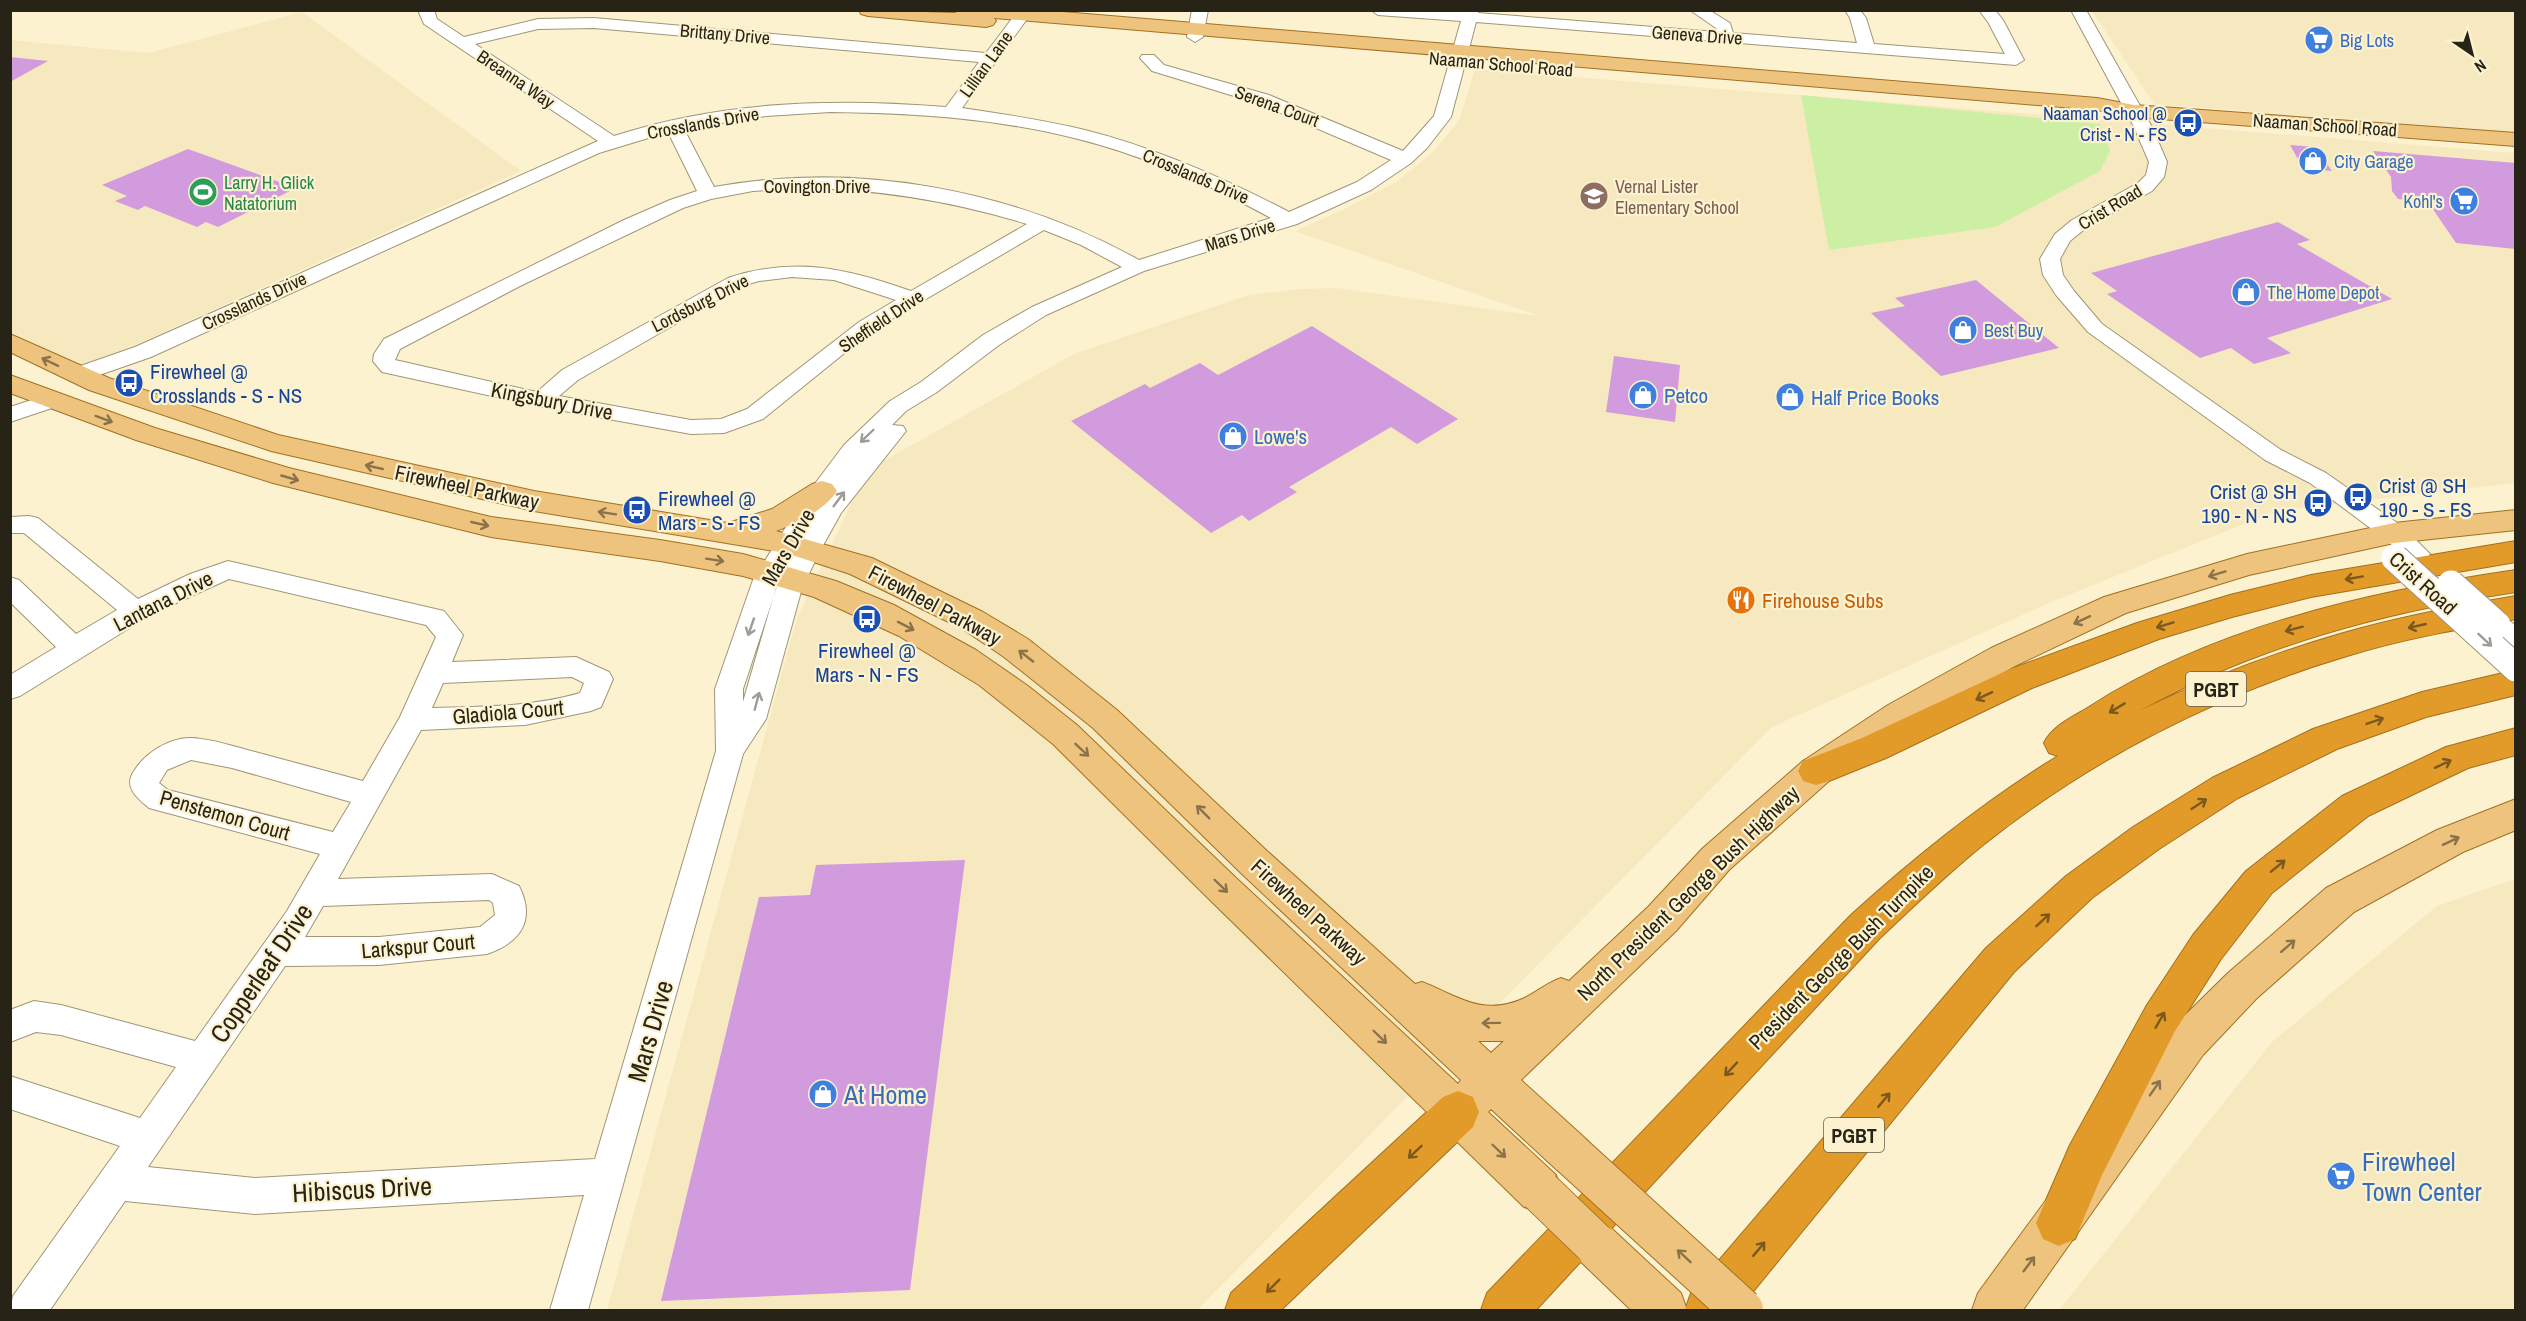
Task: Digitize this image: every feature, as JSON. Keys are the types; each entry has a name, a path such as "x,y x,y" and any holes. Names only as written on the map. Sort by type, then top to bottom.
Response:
{"highway":[{"path":"1816,771 1874,748 2020,679 2148,631 2230,606 2311,586 2516,551"},
{"path":"1950,849 1984,799 2067,739 2151,688 2273,635 2399,602 2516,581"},
{"name":"President George Bush Turnpike","path":"1504,1311 1865,927 1950,849 2000,810 2059,770 2127,730 2196,697 2267,669 2341,645 2442,620 2516,607"},
{"name":"PGBT","path":"1708,1311 2000,960 2079,887 2146,838 2225,788 2325,739 2422,705 2516,682"},
{"path":"2060,1223 2086,1161 2161,1018 2207,947 2259,882 2355,806 2458,757 2516,741"},
{"path":"1248,1311 1458,1112"}],"main road":[{"name":"Naaman School Road","path":"868,10 1198,26 1460,56 2096,114 2134,111 2516,140"},
{"name":"Naaman School Road","path":"964,10 1019,19"},
{"name":"Firewheel Parkway","path":"10,342 88,380 271,442 534,501 798,546 861,566 972,620 1016,648 1130,795 1223,889 1664,1311"},
{"name":"Firewheel Parkway","path":"22,400 319,486 487,526 691,556 782,575 867,607 1055,701 1105,719 1254,862 1742,1311"},
{"path":"721,532 776,521 798,510 822,491"},
{"name":"North President George Bush Highway","path":"1458,1112 1662,919 1716,859 1816,771 1900,714 2003,657 2115,605 2247,565 2394,546 2516,520"},
{"path":"1995,1311 2188,1041 2242,986 2340,900 2450,841 2516,814"},
{"path":"1379,975 1402,985 1449,1017 1479,1023 1515,1022 1547,1008 1628,937 1662,919"}],"street":[{"name":"Breanna Way","path":"426,10 430,21 612,143"},
{"name":"Geneva Drive","path":"1378,10 1470,14 1725,38 2016,60 1995,20 1986,10"},
{"path":"1697,10 1724,26 1725,38"},
{"path":"1852,10 1858,18 1867,48"},
{"name":"Crist Road","path":"2078,10 2153,147 2158,162 2155,177 2145,187 2079,224 2062,238 2050,259 2053,275 2066,295 2095,328 2273,455 2299,485 2394,546 2516,642"},
{"name":"Mars Drive","path":"569,1311 730,751 729,689 766,580 782,575 798,546 822,491 860,443 898,406 929,387 991,340 1039,311 1137,267 1290,220 1364,186 1405,159 1421,144 1442,117 1470,14"},
{"name":"Lillian Lane","path":"950,113 1019,19"},
{"name":"Brittany Drive","path":"461,42 538,24 594,22 990,58"},
{"name":"Serena Court","path":"1148,58 1158,68 1263,99 1405,159"},
{"name":"Crosslands Drive","path":"88,380 143,352 444,214 612,143 648,131 794,108 846,107 950,113 1069,131 1137,150 1223,185 1290,220"},
{"path":"674,126 708,194"},
{"name":"Covington Drive","path":"384,361 385,354 392,344 649,215 708,194 772,183 866,185 941,194 980,202 1044,223 1083,239 1137,267"},
{"name":"Sheffield Drive","path":"724,426 755,414 866,326 1044,223"},
{"name":"Lordsburg Drive","path":"542,400 570,375 735,282 756,275 792,271 834,274 869,283 911,298"},
{"name":"Kingsbury Drive","path":"384,361 390,367 542,400 691,427 724,426"},
{"name":"Mars Drive","path":"798,546 831,509 885,440 915,409 929,387"},
{"path":"10,525 29,524 136,612"},
{"name":"Crist Road","path":"2394,546 2516,668"},
{"name":"Lantana Drive","path":"10,690 136,612 197,580 228,570 435,618"},
{"path":"10,586 75,649"},
{"name":"Copperleaf Drive","path":"27,1311 278,952 315,893 413,720 434,673 450,635 435,618"},
{"name":"Gladiola Court","path":"413,720 520,715 563,710 591,700 599,679 576,667 434,673"},
{"name":"Penstemon Court","path":"341,847 159,800 145,788 144,779 158,762 191,749 232,757 370,795"},
{"name":"Larkspur Court","path":"278,952 379,951 487,940 511,921 508,895 492,887 315,893"},
{"path":"10,1027 34,1016 61,1020 203,1059"},
{"path":"10,1092 148,1138"},
{"name":"Hibiscus Drive","path":"117,1182 255,1196 608,1176"}],"shaded area":[{"path":"2092,11 2515,11 2515,132 2154,104"},
{"name":"Larry H. Glick Natatorium","path":"302,12 521,171 84,368 11,332 10,40 148,53"},
{"path":"1475,69 2515,153 2515,483 2276,511 2049,603 1772,727 1197,1310 607,1310 797,618 867,470 1076,353 1249,295 1299,289 1337,288 1539,316 1295,231 1343,210 1396,182 1431,154 1459,121"},
{"name":"Firewheel Town Center","path":"2515,879 2515,1310 2059,1310 2272,1042 2437,906"}],"green space":[{"path":"1801,95 2100,124 2110,151 2100,171 1995,227 1829,250"}],"building":[{"path":"10,57 48,61 10,82"},
{"name":"City Garage","path":"2290,145 2315,147 2332,171 2303,168"},
{"name":"Larry H. Glick Natatorium","path":"188,149 296,188 218,227 206,222 197,227 145,206 138,210 115,201 127,196 102,185"},
{"name":"Kohl's","path":"2373,151 2516,163 2516,249 2456,243 2428,202 2398,199 2392,191 2391,177"},
{"name":"The Home Depot","path":"2278,222 2310,240 2297,244 2392,299 2267,338 2291,353 2254,364 2231,348 2200,358 2107,294 2117,291 2091,273"},
{"name":"Best Buy","path":"1976,280 2059,348 1941,376 1871,313 1905,306 1895,298"},
{"name":"Lowe's","path":"1312,326 1458,419 1417,444 1391,427 1289,487 1297,492 1249,521 1242,515 1211,533 1071,421 1145,384 1150,388 1200,363 1218,375"},
{"name":"Petco","path":"1614,356 1680,365 1675,422 1606,412"},
{"name":"At Home","path":"965,860 910,1290 661,1301 759,897 810,895 816,865"}],"place":[{"name":"Big Lots","path":"2319,40"},
{"name":"Naaman School @ Crist - N - FS","path":"2188,123"},
{"name":"City Garage","path":"2313,161"},
{"name":"Larry H. Glick Natatorium","path":"203,192"},
{"name":"Vernal Lister Elementary School","path":"1594,196"},
{"name":"Kohl's","path":"2464,201"},
{"name":"The Home Depot","path":"2246,292"},
{"name":"Best Buy","path":"1963,330"},
{"name":"Firewheel @ Crosslands - S - NS","path":"129,383"},
{"name":"Petco","path":"1643,395"},
{"name":"Half Price Books","path":"1790,397"},
{"name":"Lowe's","path":"1233,436"},
{"name":"Crist @ SH 190 - S - FS","path":"2358,497"},
{"name":"Crist @ SH 190 - N - NS","path":"2318,503"},
{"name":"Firewheel @ Mars - S - FS","path":"637,510"},
{"name":"Firehouse Subs","path":"1741,600"},
{"name":"Firewheel @ Mars - N - FS","path":"867,619"},
{"name":"At Home","path":"823,1094"},
{"name":"Firewheel Town Center","path":"2341,1176"}]}
